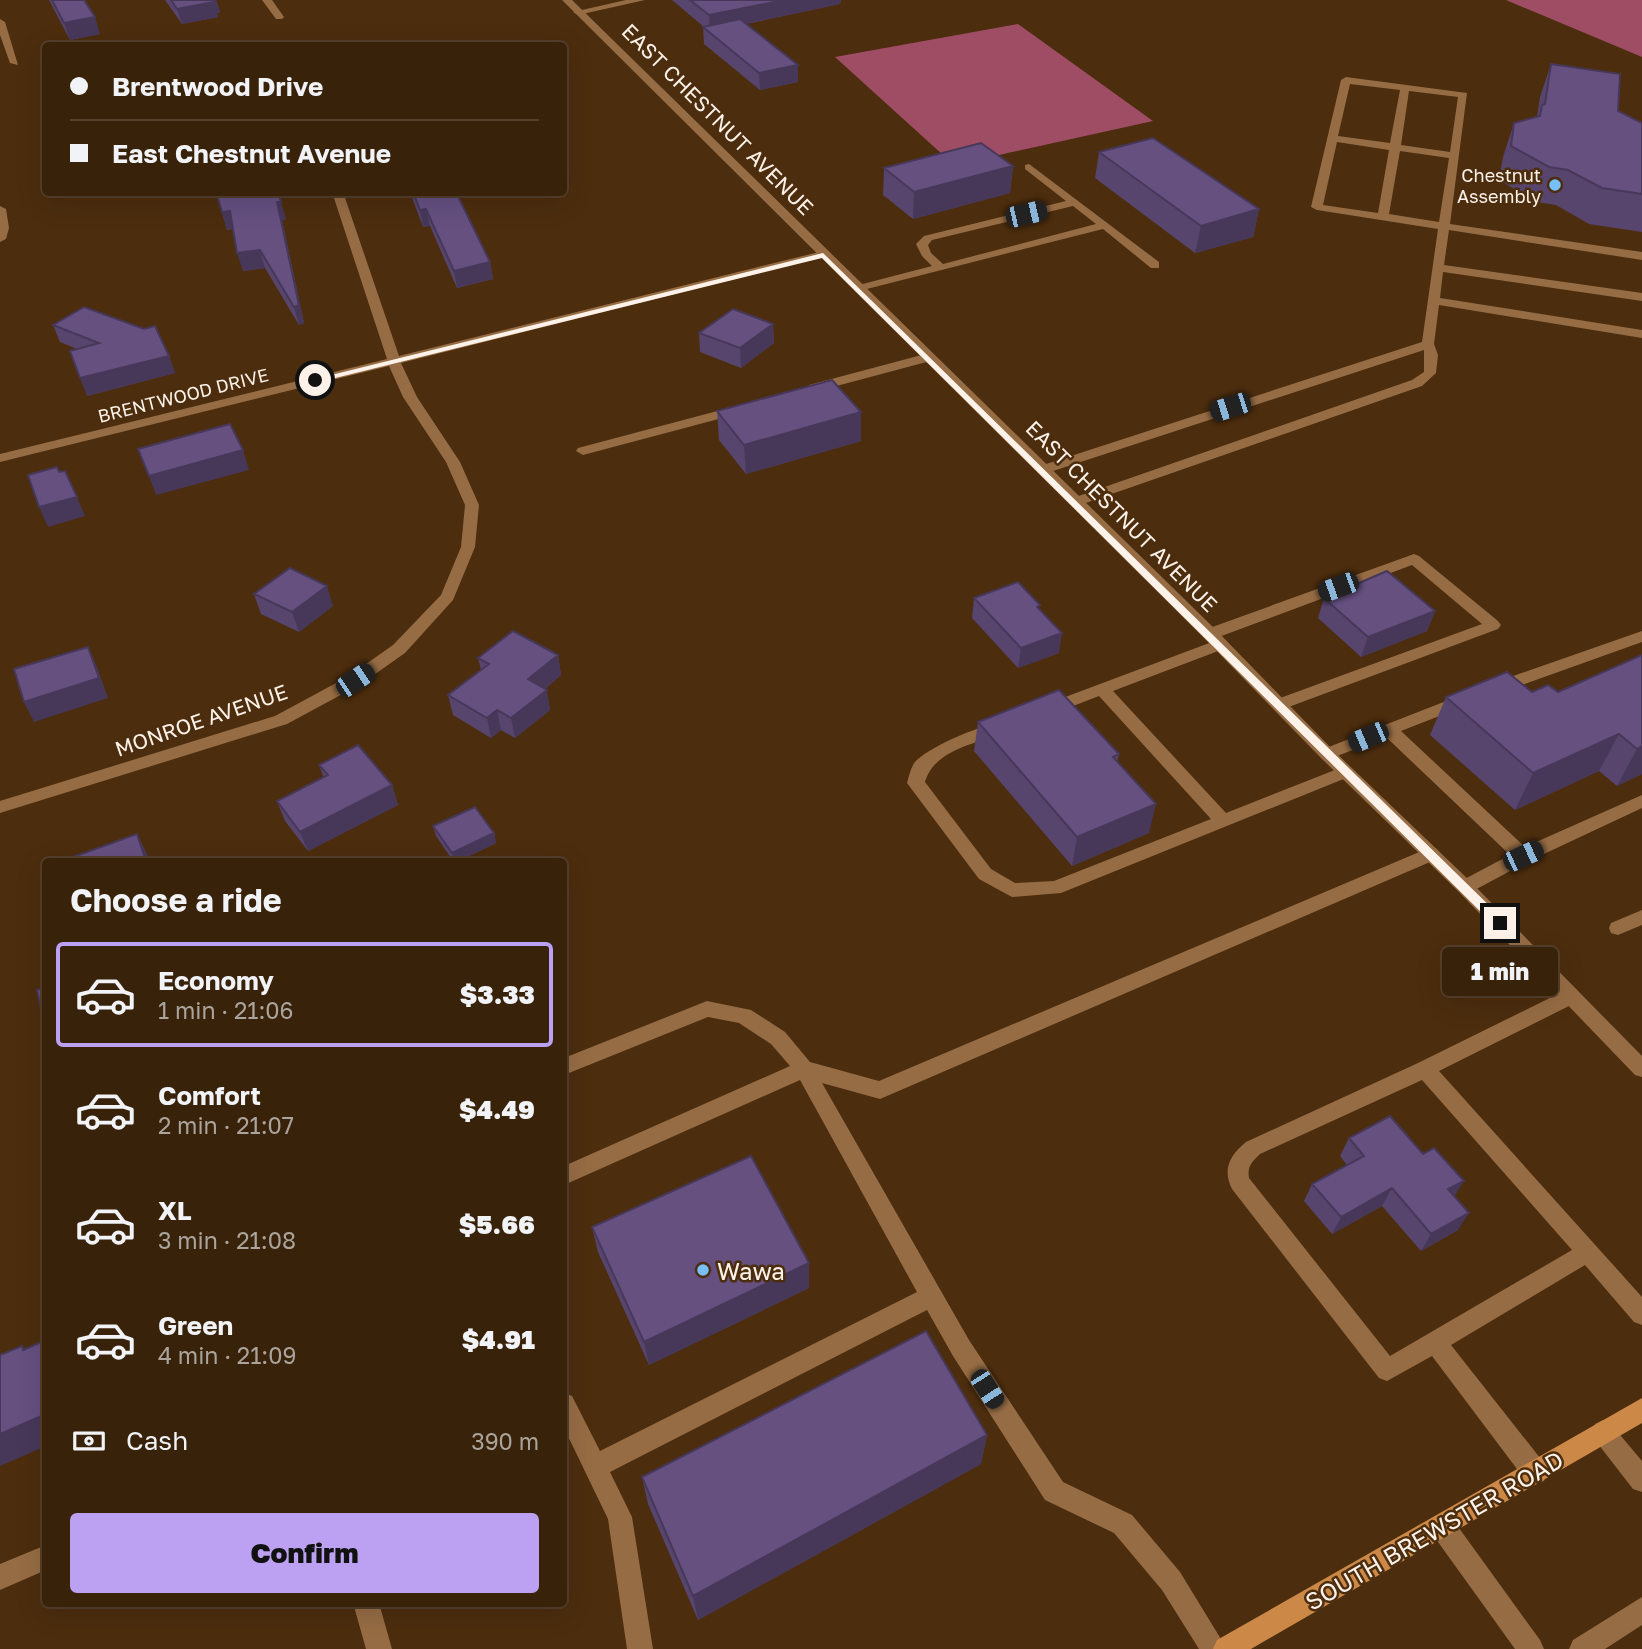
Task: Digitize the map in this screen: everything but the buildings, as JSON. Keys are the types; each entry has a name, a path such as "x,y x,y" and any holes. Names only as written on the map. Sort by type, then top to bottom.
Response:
{"main road":[{"name":"SOUTH BREWSTER ROAD","path":"1226,1649 1642,1410"}],"street":[{"path":"267,0 279,16"},
{"name":"EAST CHESTNUT AVENUE","path":"567,0 1215,639 1345,772 1465,887 1642,1069"},
{"path":"579,12 640,0"},
{"path":"0,22 15,63"},
{"path":"1075,502 1409,388 1430,373 1432,355 1428,344 1438,268 1444,226 1454,156 1463,95 1346,80 1317,207 1444,226 1642,256"},
{"path":"1383,217 1405,88"},
{"path":"1331,138 1454,156"},
{"path":"1029,167 1155,265"},
{"name":"MONROE AVENUE","path":"0,807 281,720 355,680 400,649 448,597 468,547 472,505 453,462 410,397 394,361 338,196"},
{"path":"942,268 926,254 922,244 928,237 1076,202"},
{"path":"0,209 3,228 0,239"},
{"path":"859,289 1105,225"},
{"name":"BRENTWOOD DRIVE","path":"0,458 823,255"},
{"path":"1438,268 1642,297"},
{"path":"1434,302 1642,334"},
{"path":"1042,470 1428,344"},
{"path":"796,393 929,357"},
{"path":"583,452 756,404"},
{"path":"1039,713 1414,559 1493,625 1278,705"},
{"path":"1327,754 1642,636"},
{"path":"1102,689 1223,821"},
{"path":"1014,723 939,751 921,766 916,783 985,874 1012,890 1055,888 1345,772"},
{"path":"1388,729 1523,856"},
{"path":"1465,887 1523,856 1642,801"},
{"path":"567,1175 804,1069 880,1090 1430,854"},
{"path":"1618,928 1642,917"},
{"path":"1570,996 1425,1069 1253,1148 1240,1159 1235,1170 1238,1182 1387,1370 1588,1252"},
{"path":"567,1065 707,1009 744,1016 778,1038 804,1069 961,1348 1054,1491 1123,1524 1171,1581 1214,1649"},
{"path":"1425,1069 1642,1314"},
{"path":"594,1467 932,1296"},
{"path":"1435,1342 1535,1472"},
{"path":"567,1410 620,1517 640,1649"},
{"path":"1603,1433 1642,1480"},
{"path":"1442,1526 1531,1649"},
{"path":"0,1577 42,1558"},
{"path":"367,1607 379,1649"},
{"path":"1582,1649 1642,1610"}],"shaded area":[{"path":"1506,0 1642,0 1642,57"},
{"path":"1018,24 1153,121 954,165 835,57"}],"place":[{"name":"Chestnut Assembly","path":"1555,185"},
{"name":"Wawa","path":"703,1270"}],"route":[{"path":"315,380 823,255 1500,923"}]}
